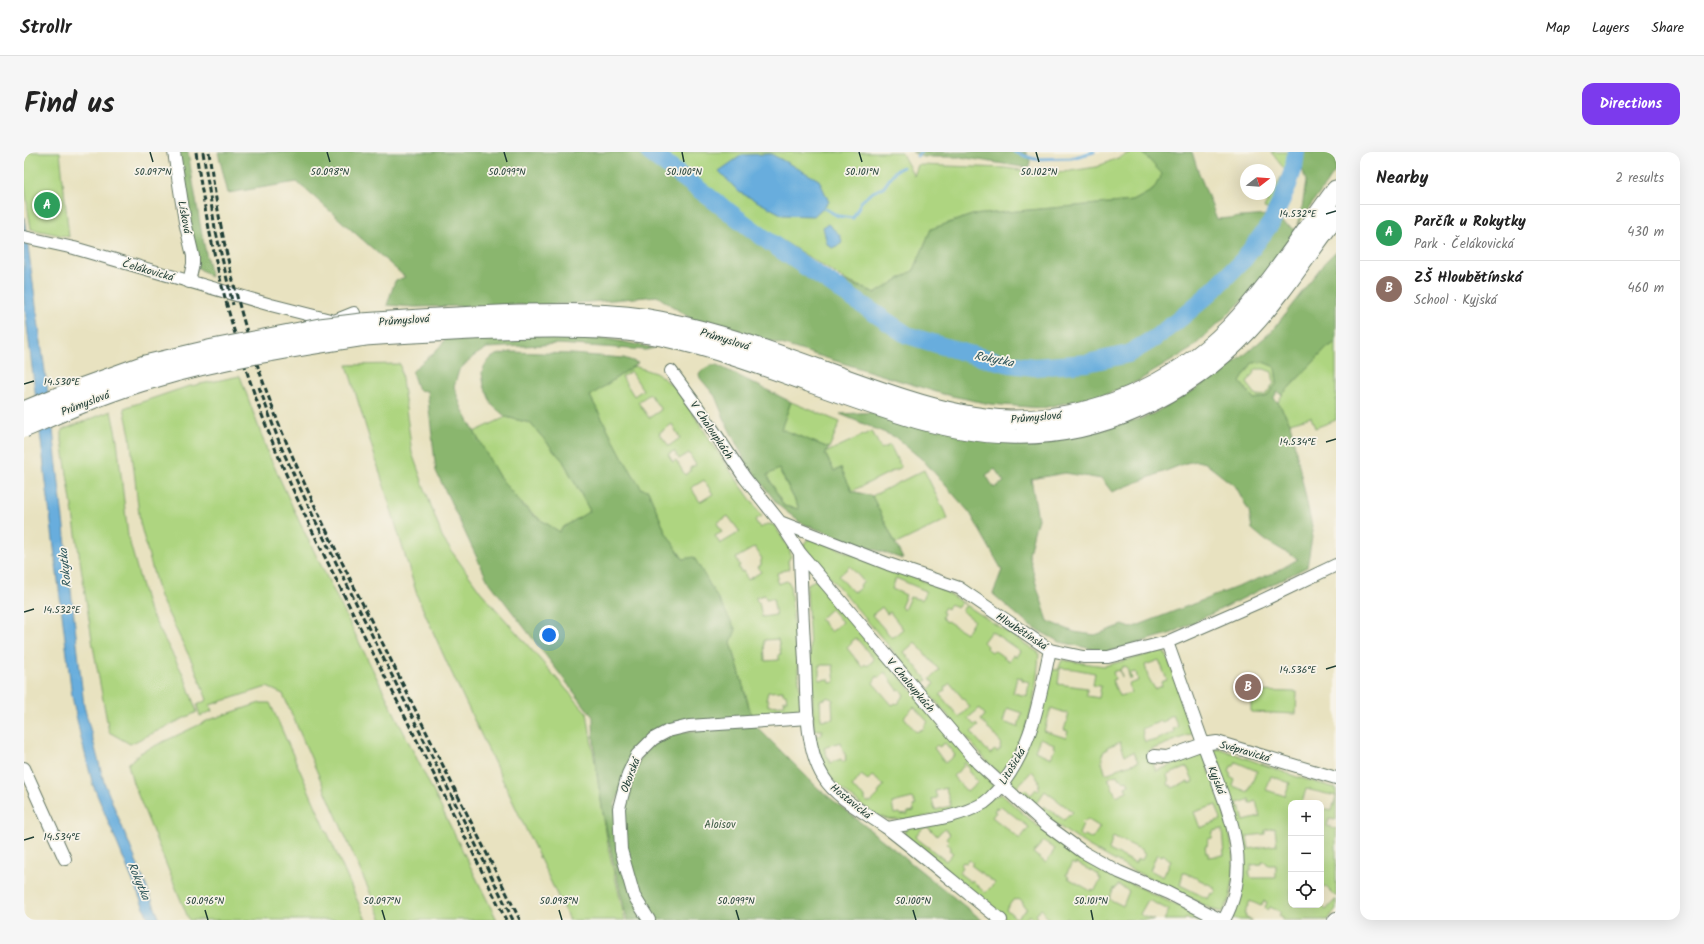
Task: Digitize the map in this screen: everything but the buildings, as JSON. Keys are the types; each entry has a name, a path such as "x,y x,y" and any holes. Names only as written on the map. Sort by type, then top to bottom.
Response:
{"main road":[{"name":"Průmyslová","path":"24,411 70,392 145,365 213,348 320,328 430,318 539,314 594,314 635,317 674,324 719,336 903,399 944,410 995,419 1022,420 1049,418 1089,410 1127,397 1164,380 1197,357 1228,330 1246,310 1336,190"},
{"name":"Průmyslová","path":"24,428 74,406 153,378 360,324 500,328 596,328 638,332 673,339 728,354 891,410 957,428 1010,434 1051,432 1104,421 1141,407 1177,389 1205,370 1231,347 1254,323 1336,215"}],"street":[{"name":"Lísková","path":"174,152 194,264 189,282"},
{"name":"Čelákovická","path":"29,238 74,248 271,305 334,320 360,324"},
{"name":"V Chaloupkách","path":"671,372 701,412 745,478 780,522 800,553 978,763 1044,824 1083,852 1119,872 1168,893 1221,920"},
{"name":"Hloubětínská","path":"780,522 888,564 959,588 1050,650 1083,657 1108,657 1167,642 1259,602 1336,565"},
{"name":"Hostavická","path":"800,553 808,718 812,750 824,778 832,788 843,797 887,828 1000,920"},
{"name":"Kyjská","path":"1167,642 1234,830 1238,857 1234,898 1224,920"},
{"name":"Litošická","path":"887,828 941,819 966,811 984,802 1002,786 1021,755 1032,728 1050,650"},
{"name":"Oborská","path":"649,920 634,896 621,850 619,808 628,774 637,755 653,739 668,731 689,726 808,718"},
{"name":"Svépravická","path":"1154,756 1167,757 1203,744 1218,742 1336,778"},
{"path":"24,768 65,859"}],"green space":[{"path":"24,152 60,152 69,237 31,229 24,182"},
{"path":"177,152 188,152 201,230 211,277 193,264"},
{"path":"218,152 641,152 707,205 780,258 876,293 914,270 931,229 972,215 1133,201 1153,190 1162,174 1142,152 1192,152 1217,219 1268,215 1298,231 1257,287 1191,349 1138,381 1107,394 1042,408 990,404 943,394 781,344 693,320 657,296 567,304 414,307 387,305 395,281 405,277 297,182 228,193"},
{"path":"660,152 901,152 914,176 918,165 1005,168 1051,174 1096,167 1132,152 1142,152 1163,174 1153,190 1133,201 972,215 931,229 914,270 876,293 847,281 745,217"},
{"path":"912,152 1026,152 1030,161 1029,168 960,157 923,157"},
{"path":"1271,152 1293,152 1288,177 1271,210 1264,208 1268,200 1276,200 1276,186 1285,170"},
{"path":"1302,152 1336,152 1336,170 1297,225 1302,208 1306,181 1301,165"},
{"path":"1336,251 1336,342 1327,348 1282,395 1277,392 1273,399 1278,402 1290,423 1313,531 1307,567 1172,633 1107,652 1060,642 1030,626 993,594 1002,570 970,513 924,461 895,437 840,414 878,412 1102,430 1149,416 1196,389 1241,358 1272,331 1325,262","holes":["1263,362 1275,367 1277,383 1266,397 1254,399 1240,382 1252,363","1197,461 1205,463 1236,487 1249,511 1252,529 1265,540 1298,559 1276,572 1131,628 1123,625 1095,635 1074,632 1048,621 1036,584 1029,554 1038,519 1031,479 1065,473 1102,479 1112,492 1186,463","995,469 1004,482 994,488 986,475"]},
{"path":"537,335 608,339 654,348 646,350 559,344 487,348 474,356 459,370 454,387 462,409 498,475 522,505 533,515 560,532 562,528 590,511 563,461 530,423 506,417 492,405 484,386 482,373 488,360 496,355 511,352 572,354 624,358 638,363 590,396 624,460 642,489 648,490 666,533 683,559 694,557 736,630 731,642 752,719 688,721 663,726 649,734 641,745 614,806 644,920 627,920 604,819 596,768 593,717 487,579 436,471 427,391 418,390 412,372 439,348 446,338"},
{"path":"1336,342 1336,420 1315,428 1311,417 1290,423 1278,402 1282,395 1327,348"},
{"path":"1263,362 1275,367 1277,383 1266,397 1254,399 1240,382 1252,363","holes":["1256,369 1264,369 1272,372 1274,383 1265,395 1257,396 1247,383"]},
{"path":"400,364 412,453 443,539 480,591 587,713 609,851 625,920 569,920 447,663 418,598 347,365"},
{"path":"711,365 717,365 791,402 781,429 829,448 825,454 834,471 841,468 852,491 872,496 903,559 801,523 778,505 745,461 727,425 715,396 700,378 699,374","holes":["779,469 799,508 784,506 767,475"]},
{"path":"634,366 658,374 677,389 723,460 762,516 755,520 760,528 768,524 774,525 789,548 791,556 788,561 789,569 777,573 778,578 776,579 778,584 787,581 790,584 801,703 799,708 791,715 752,717 731,642 683,559 666,533 648,490 642,490 624,460 590,396","holes":["631,371 643,390 634,396 622,377","650,394 661,410 649,418 638,402","672,424 680,438 669,446 659,433","674,451 679,459 689,453 696,465 690,468 691,471 685,475 676,460 673,462 668,454","704,480 713,494 700,502 691,488","728,516 740,532 720,544 715,536 722,532 717,523","755,547 762,559 761,565 758,567 761,572 748,580 743,571 741,572 738,567 740,566 736,558","765,595 766,599 773,598 776,615 762,617 759,602 757,602 756,597","778,639 781,654 779,654 779,660 765,661 764,640","783,691 783,694 786,694 787,700 784,700 784,705 768,706 768,700 766,700 768,692"]},
{"path":"240,376 268,453 300,523 497,920 382,920 283,694 267,687 210,705 212,711 200,716 197,705 207,700 195,668 160,597 140,523 130,435 124,408 186,387"},
{"path":"791,402 840,422 829,448 781,429"},
{"path":"111,411 117,440 128,536 148,608 184,676 197,712 130,744 109,732 93,646 62,441 62,430"},
{"path":"506,417 530,423 563,461 590,511 562,528 560,532 542,521 511,492 492,465 474,432"},
{"path":"872,431 881,449 890,445 901,467 852,491 841,468 834,471 825,453"},
{"path":"779,469 799,509 784,506 767,475"},
{"path":"924,470 948,519 896,544 872,496"},
{"path":"809,538 914,577 943,590 962,602 957,608 951,604 947,609 945,607 942,612 944,613 942,617 946,622 947,621 966,633 974,620 962,611 966,605 1039,653 1036,686 1026,729 1003,778 983,757 803,545","holes":["850,566 864,582 855,592 852,591 839,576","896,578 926,591 922,600 910,597 904,610 901,607 906,595 892,589","882,607 887,614 890,612 903,629 892,638 872,615","991,631 1020,651 1016,657 1013,655 1009,661 994,650 992,652 986,648 987,646 983,642","915,642 939,670 930,679 934,684 928,690 923,684 927,680 904,652","1017,677 1029,682 1027,696 1013,693","950,683 970,707 959,717 940,695 945,690 944,688","980,708 985,715 981,720 1002,744 1000,746 1001,749 997,752 995,750 990,754 971,732 978,726 976,724 974,725 968,718","1007,708 1022,713 1018,727 1003,722"]},
{"path":"815,580 819,582 994,787 977,801 969,805 931,816 893,820 884,818 869,810 851,797 835,782 822,764 814,735 822,735 822,730 814,730 807,589 808,584","holes":["831,609 842,622 831,632 820,619","856,638 873,658 873,661 867,666 865,664 862,667 847,648","819,665 833,665 835,682 830,683 829,679 819,680","885,672 898,690 900,689 904,695 899,701 900,702 892,705 873,683 877,676 879,678","827,697 834,700 832,701 833,719 821,720 820,700 826,699","914,707 928,722 924,726 925,728 916,732 904,717","840,742 846,757 846,760 842,762 841,759 830,763 824,748","945,743 955,755 945,763 934,748 937,745 939,747","965,763 970,769 968,771 978,782 967,792 953,776 964,766 963,764","861,775 868,780 872,776 884,785 878,793 879,794 871,802 867,802 865,797 852,787","946,788 951,806 935,810 932,799 937,798 935,791","912,798 916,805 913,806 914,811 908,812 908,814 901,815 900,813 894,814 892,803"]},
{"path":"1161,651 1166,654 1196,732 1148,751 1156,771 1203,753 1226,821 1233,857 1231,892 1223,912 1210,908 1120,864 1058,826 1020,795 1025,789 1031,795 1036,789 1038,791 1040,789 1038,787 1040,785 1038,782 1039,780 1032,771 1014,790 1009,785 1048,669 1058,670 1062,660 1104,666","holes":["1159,660 1167,680 1161,682 1162,686 1155,689 1148,677 1145,665","1124,666 1127,668 1130,679 1132,679 1130,673 1136,672 1138,681 1129,684 1131,693 1119,696 1112,680 1115,679 1113,672 1120,670 1122,677 1120,669","1060,668 1095,673 1093,685 1101,686 1099,698 1087,696 1087,688 1058,684","1051,708 1069,714 1064,730 1068,731 1066,738 1044,731","1173,715 1178,727 1173,729 1174,732 1153,741 1145,742 1142,729 1161,721 1167,720 1166,718","1040,738 1054,744 1053,747 1055,748 1051,758 1035,751","1120,742 1125,755 1134,752 1138,762 1106,774 1101,760 1103,759 1102,756 1104,751 1107,750 1107,747","1187,767 1194,782 1189,784 1188,782 1172,788 1168,783 1167,775","1117,775 1119,779 1122,778 1123,781 1127,780 1129,785 1125,787 1127,791 1116,796 1108,778","1045,791 1073,812 1064,820 1044,806 1041,811 1034,806","1216,805 1221,820 1200,828 1194,812","1087,819 1100,827 1092,839 1085,835 1082,837 1079,834 1083,825 1081,823 1083,821 1085,822","1222,829 1224,855 1209,857 1208,853 1206,853 1205,846 1207,846 1208,839 1212,838 1213,831","1113,836 1142,850 1145,854 1142,860 1138,858 1135,863 1109,850","1157,854 1162,856 1163,854 1171,861 1163,877 1150,870","1183,873 1186,873 1214,887 1216,890 1214,894 1211,893 1208,899 1180,885"]},
{"path":"1251,691 1297,692 1296,714 1251,712"},
{"path":"260,703 270,703 366,920 189,920 133,783 128,764 140,753 209,720"},
{"name":"Aloisov","path":"756,726 819,789 982,920 655,920 649,911 634,877 627,853 622,820 628,788 641,756 654,743 679,732"},
{"path":"1218,748 1297,777 1336,788 1336,796 1306,789 1303,800 1288,800 1288,908 1324,908 1326,910 1336,899 1336,910 1327,920 1282,920 1283,917 1279,915 1281,912 1270,907 1268,910 1265,908 1267,902 1264,901 1261,906 1250,901 1244,914 1246,915 1245,917 1252,920 1236,920 1232,918 1240,898 1243,878 1212,750","holes":["1236,762 1257,771 1248,792 1233,786 1235,780 1230,777 1231,773 1229,772 1231,766 1234,766","1271,776 1290,783 1285,796 1266,790","1249,800 1250,804 1256,801 1260,817 1244,821 1240,807 1238,807 1237,803","1275,828 1277,845 1249,849 1247,836 1265,834 1265,830","1262,862 1266,862 1268,865 1276,865 1276,878 1251,878 1249,872 1251,871 1251,865 1262,864"]},
{"path":"1001,794 1034,823 1069,849 1138,887 1208,920 1190,920 1186,918 1185,920 1164,920 1169,910 1148,900 1140,914 1154,920 1071,920 1067,917 1064,920 1050,920 1043,914 1045,912 1041,909 1036,915 1038,917 1035,920 1029,915 1025,920 1007,920 904,838 905,828","holes":["1001,806 1029,827 1020,839 992,817 996,812 994,811 996,808 998,809","928,827 937,836 944,828 950,834 946,839 949,842 947,844 951,847 949,850 953,853 946,861 915,837 923,828","1044,841 1055,849 1046,863 1033,853","969,860 973,863 971,865 995,883 985,893 972,880 971,882 959,873 963,867 961,865 963,862 966,863","1072,863 1075,865 1076,863 1099,875 1098,877 1101,879 1095,890 1092,889 1091,891 1068,878 1069,877 1066,875","1118,885 1129,891 1123,906 1109,899 1114,888 1115,889","1014,899 1018,899 1023,902 1022,905 1027,909 1016,918 1006,909"]},
{"path":"1336,796 1336,820 1329,819 1327,826 1336,829 1336,897 1326,887 1324,887 1324,810 1332,811"}],"water":[{"path":"771,154 819,180 829,202 814,216 783,215 739,192 719,171 742,155"},
{"path":"24,217 53,430 84,706 104,782 160,920 149,920 93,785 72,696 24,301"},
{"path":"828,224 840,235 842,241 841,244 832,248 827,244 823,227"}],"waterway":[{"name":"Rokytka","path":"649,152 772,244 907,335 969,354 1010,364 1034,367 1087,363 1128,354 1155,338 1182,317 1208,295 1244,259 1271,223 1287,188 1294,167 1296,152"},
{"path":"917,156 921,152"},
{"path":"1014,152 1034,159 1071,158 1094,152"},
{"path":"824,208 838,216 853,218 861,202 871,193 884,187 895,171 903,167"}],"railway":[{"path":"196,152 211,240 225,298 262,416 289,480 318,542 506,920"},
{"path":"203,152 215,228 233,305"},
{"path":"209,152 221,227 238,302 261,375 288,446 311,498 520,920"},
{"path":"259,387 281,447 314,518 513,920"}],"place":[{"name":"Parčík u Rokytky","path":"47,205"},
{"name":"ZŠ Hloubětínská","path":"1248,687"}]}
